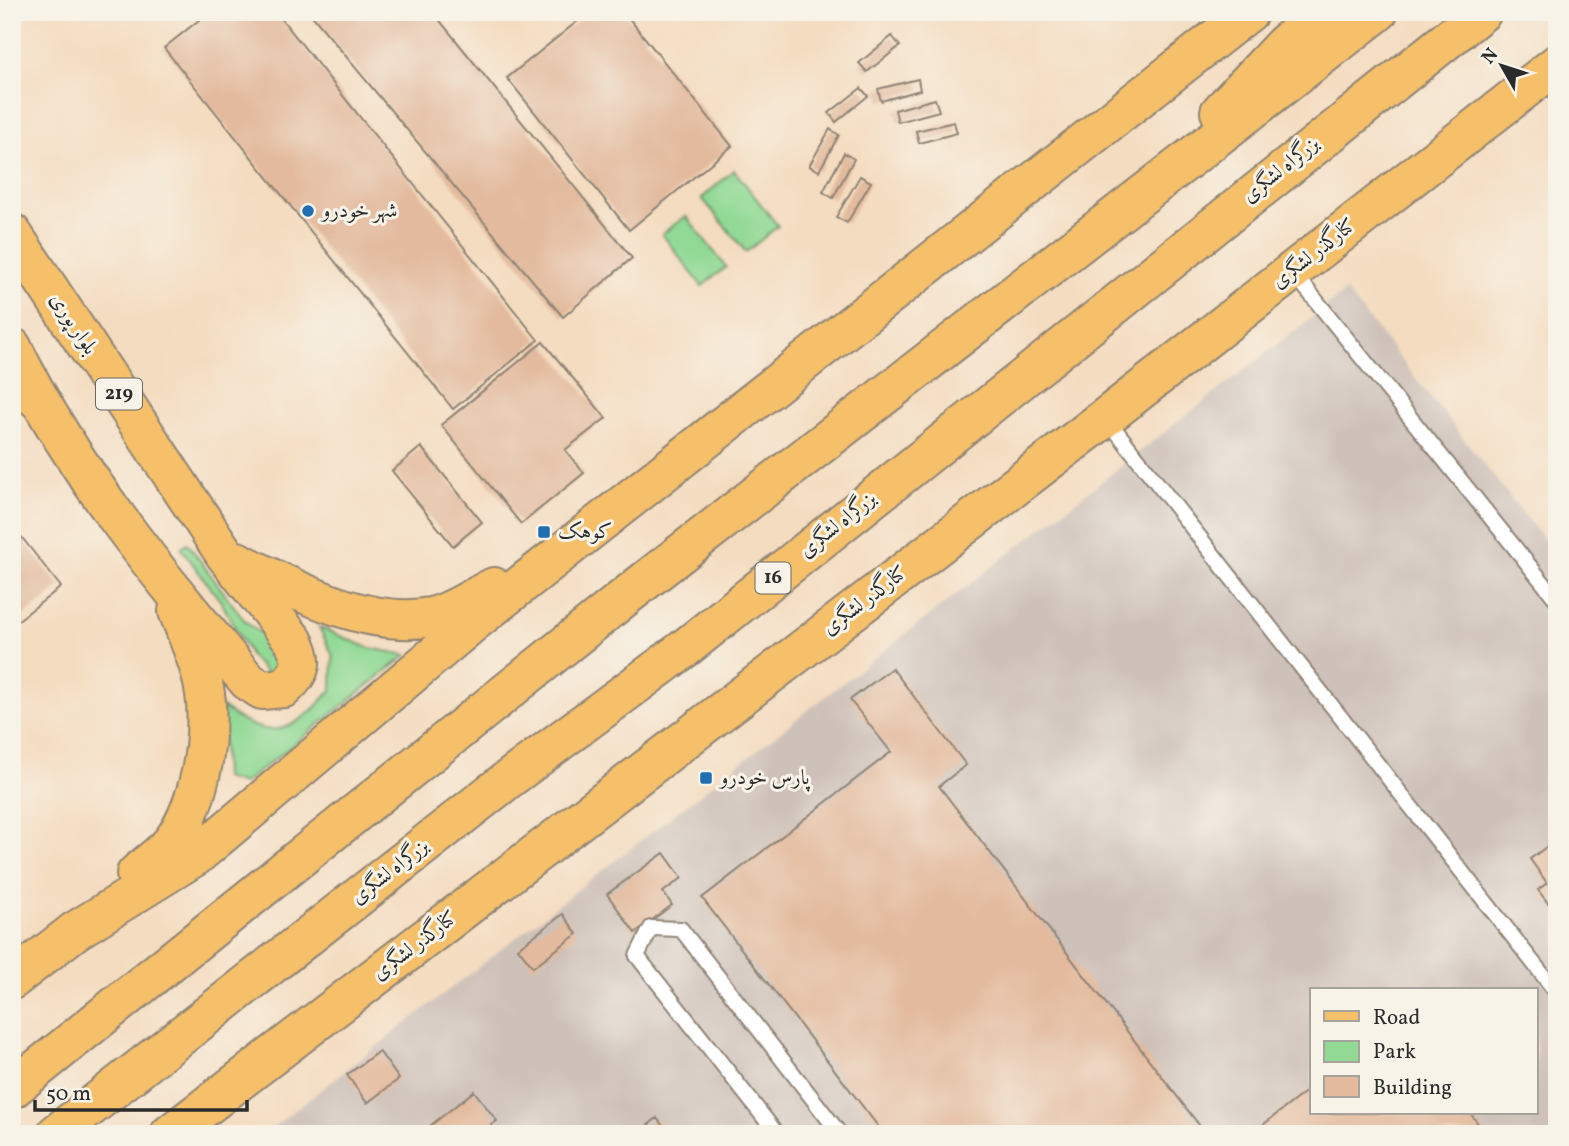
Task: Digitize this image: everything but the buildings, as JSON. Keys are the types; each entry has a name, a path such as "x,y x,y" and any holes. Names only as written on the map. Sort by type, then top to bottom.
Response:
{"main road":[{"path":"75,931 196,856 475,621 1249,12"},
{"path":"1136,202 1284,44 1321,12"},
{"path":"12,1089 640,585 1378,12"},
{"name":"بزرگراه لشگری","path":"57,1134 506,781 684,649 1482,12"},
{"name":"کنارگذر لشگری","path":"170,1134 1106,417 1557,64"},
{"name":"بلوار پوری","path":"12,233 226,555 302,656 300,671 284,688 262,690 248,681 171,589"},
{"path":"12,346 25,387 110,510 171,589 198,666 206,702 194,800 171,842 75,931 12,980"},
{"path":"226,555 302,593 386,620 433,617 568,549"}],"lane":[{"path":"1292,271 1557,600"},
{"path":"1106,417 1557,993"},
{"path":"777,1134 637,956 651,928 681,929 840,1134"}],"path":[{"path":"12,1123 21,1134"}],"shaded area":[{"path":"1346,291 1557,556 1557,1134 264,1134"}],"green space":[{"path":"734,170 778,226 746,252 702,198"},
{"path":"686,216 726,267 702,286 662,234"},
{"path":"187,543 245,621 281,650 287,659 272,679 251,657 222,603 181,548"},
{"path":"319,627 369,648 407,655 243,784 224,778 222,707 254,726 281,728 294,724 306,715 332,689 333,656"}],"place":[{"name":"شهر خودرو","path":"308,211"},
{"name":"کوهک","path":"544,532"},
{"name":"پارس خودرو","path":"706,778"}]}
